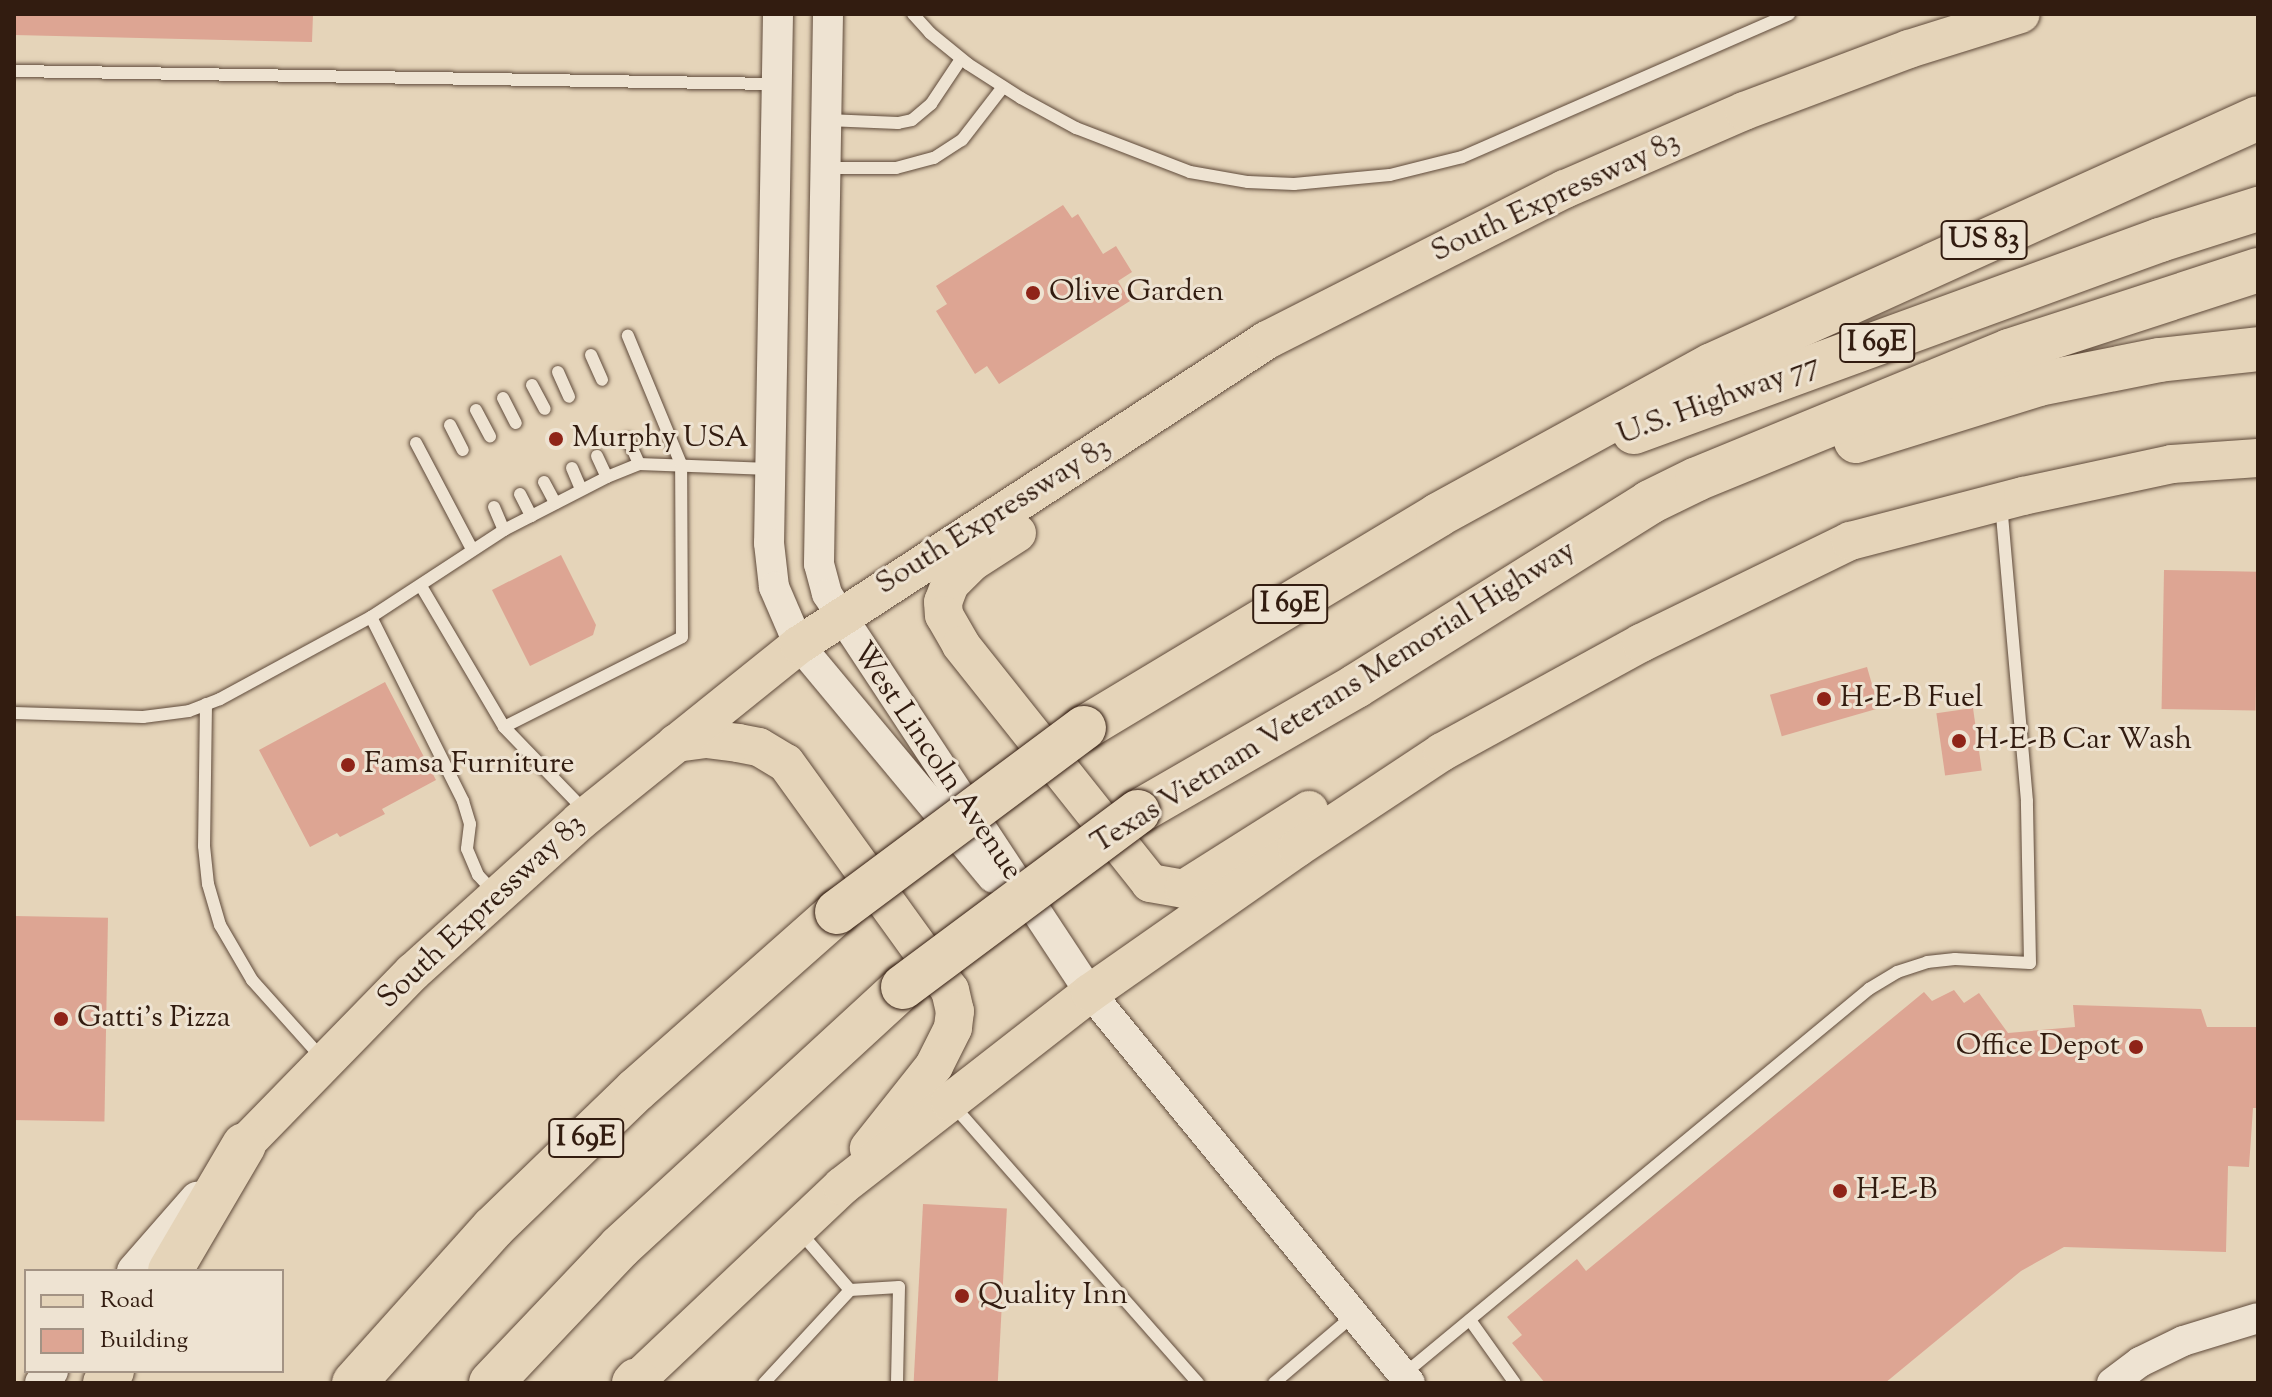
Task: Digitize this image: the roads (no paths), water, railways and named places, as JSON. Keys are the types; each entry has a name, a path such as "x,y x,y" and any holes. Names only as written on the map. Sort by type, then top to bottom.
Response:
{"highway":[{"name":"US 83","path":"1497,482 1712,365 2258,118"},
{"name":"U.S. Highway 77","path":"1497,482 2160,240 2258,209"},
{"name":"U.S. Highway 77","path":"1650,502 1697,479 2009,351 2258,270"},
{"path":"1650,502 2039,384 2159,360 2258,349"},
{"name":"I 69E","path":"354,1383 515,1207 636,1090 837,912 1084,728 1497,482"},
{"name":"Texas Vietnam Veterans Memorial Highway","path":"491,1383 620,1247 903,987 1138,812 1356,686 1650,502"},
{"path":"171,1269 244,1145"}],"main road":[{"name":"South Expressway 83","path":"136,1269 244,1145 413,972 588,814 839,615 1213,378 1267,340 1565,189 1744,111 1909,49 2021,14"},
{"path":"1213,378 1210,405 1201,414 960,573 950,584 943,602 949,625 1150,883 1184,889 1205,879 1235,856 1362,777 1402,758 1442,752"},
{"path":"635,1382 842,1186 1090,993 1297,848 1442,752 1729,597 1850,541 2000,502 2172,464 2258,458"},
{"path":"676,743 706,739 738,743 759,747 786,763 950,990 955,1011 953,1028 934,1066 884,1126 842,1186"}],"street":[{"path":"778,14 769,543 774,587 799,645 1090,993"},
{"name":"West Lincoln Avenue","path":"828,14 819,564 827,594 1090,993 1407,1379"},
{"path":"2112,1383 2140,1362 2183,1341 2258,1318"}],"lane":[{"path":"913,14 961,59 1003,87 1076,128 1190,172 1248,182 1341,182 1403,173 1462,157 1781,15"},
{"path":"826,120 898,123 912,120 931,104 961,59"},
{"path":"14,71 776,84"},
{"path":"826,168 896,168 934,158 962,140 1003,87"},
{"path":"504,727 682,637 681,464 628,336"},
{"path":"591,355 602,380"},
{"path":"558,372 569,397"},
{"path":"532,385 545,409"},
{"path":"503,398 516,423"},
{"path":"476,410 490,436"},
{"path":"450,425 463,450"},
{"path":"628,439 639,464"},
{"path":"416,443 472,549"},
{"path":"597,456 607,477"},
{"path":"14,713 143,717 189,711 371,617 504,530 607,477 639,464 770,469"},
{"path":"572,468 581,489"},
{"path":"544,482 555,503"},
{"path":"520,494 531,516"},
{"path":"1407,1379 1470,1320 1869,989 1897,972 1927,962 1955,959 2030,963 2027,801 2000,502"},
{"path":"494,507 504,530"},
{"path":"421,586 504,727 588,814"},
{"path":"371,617 463,801 470,824 467,849 478,875 498,896"},
{"path":"206,704 204,846 208,884 220,925 252,980 325,1062"},
{"path":"950,1102 1198,1383"},
{"path":"797,1228 850,1290"},
{"path":"764,1383 850,1290 899,1287 897,1383"},
{"path":"1274,1383 1354,1315"},
{"path":"1470,1320 1515,1383"}],"place":[{"name":"Olive Garden","path":"1033,293"},
{"name":"Murphy USA","path":"556,439"},
{"name":"H-E-B Fuel","path":"1824,699"},
{"name":"H-E-B Car Wash","path":"1959,741"},
{"name":"Famsa Furniture","path":"348,765"},
{"name":"Gatti's Pizza","path":"61,1019"},
{"name":"Office Depot","path":"2136,1047"},
{"name":"H-E-B","path":"1840,1191"},
{"name":"Quality Inn","path":"962,1296"}]}
